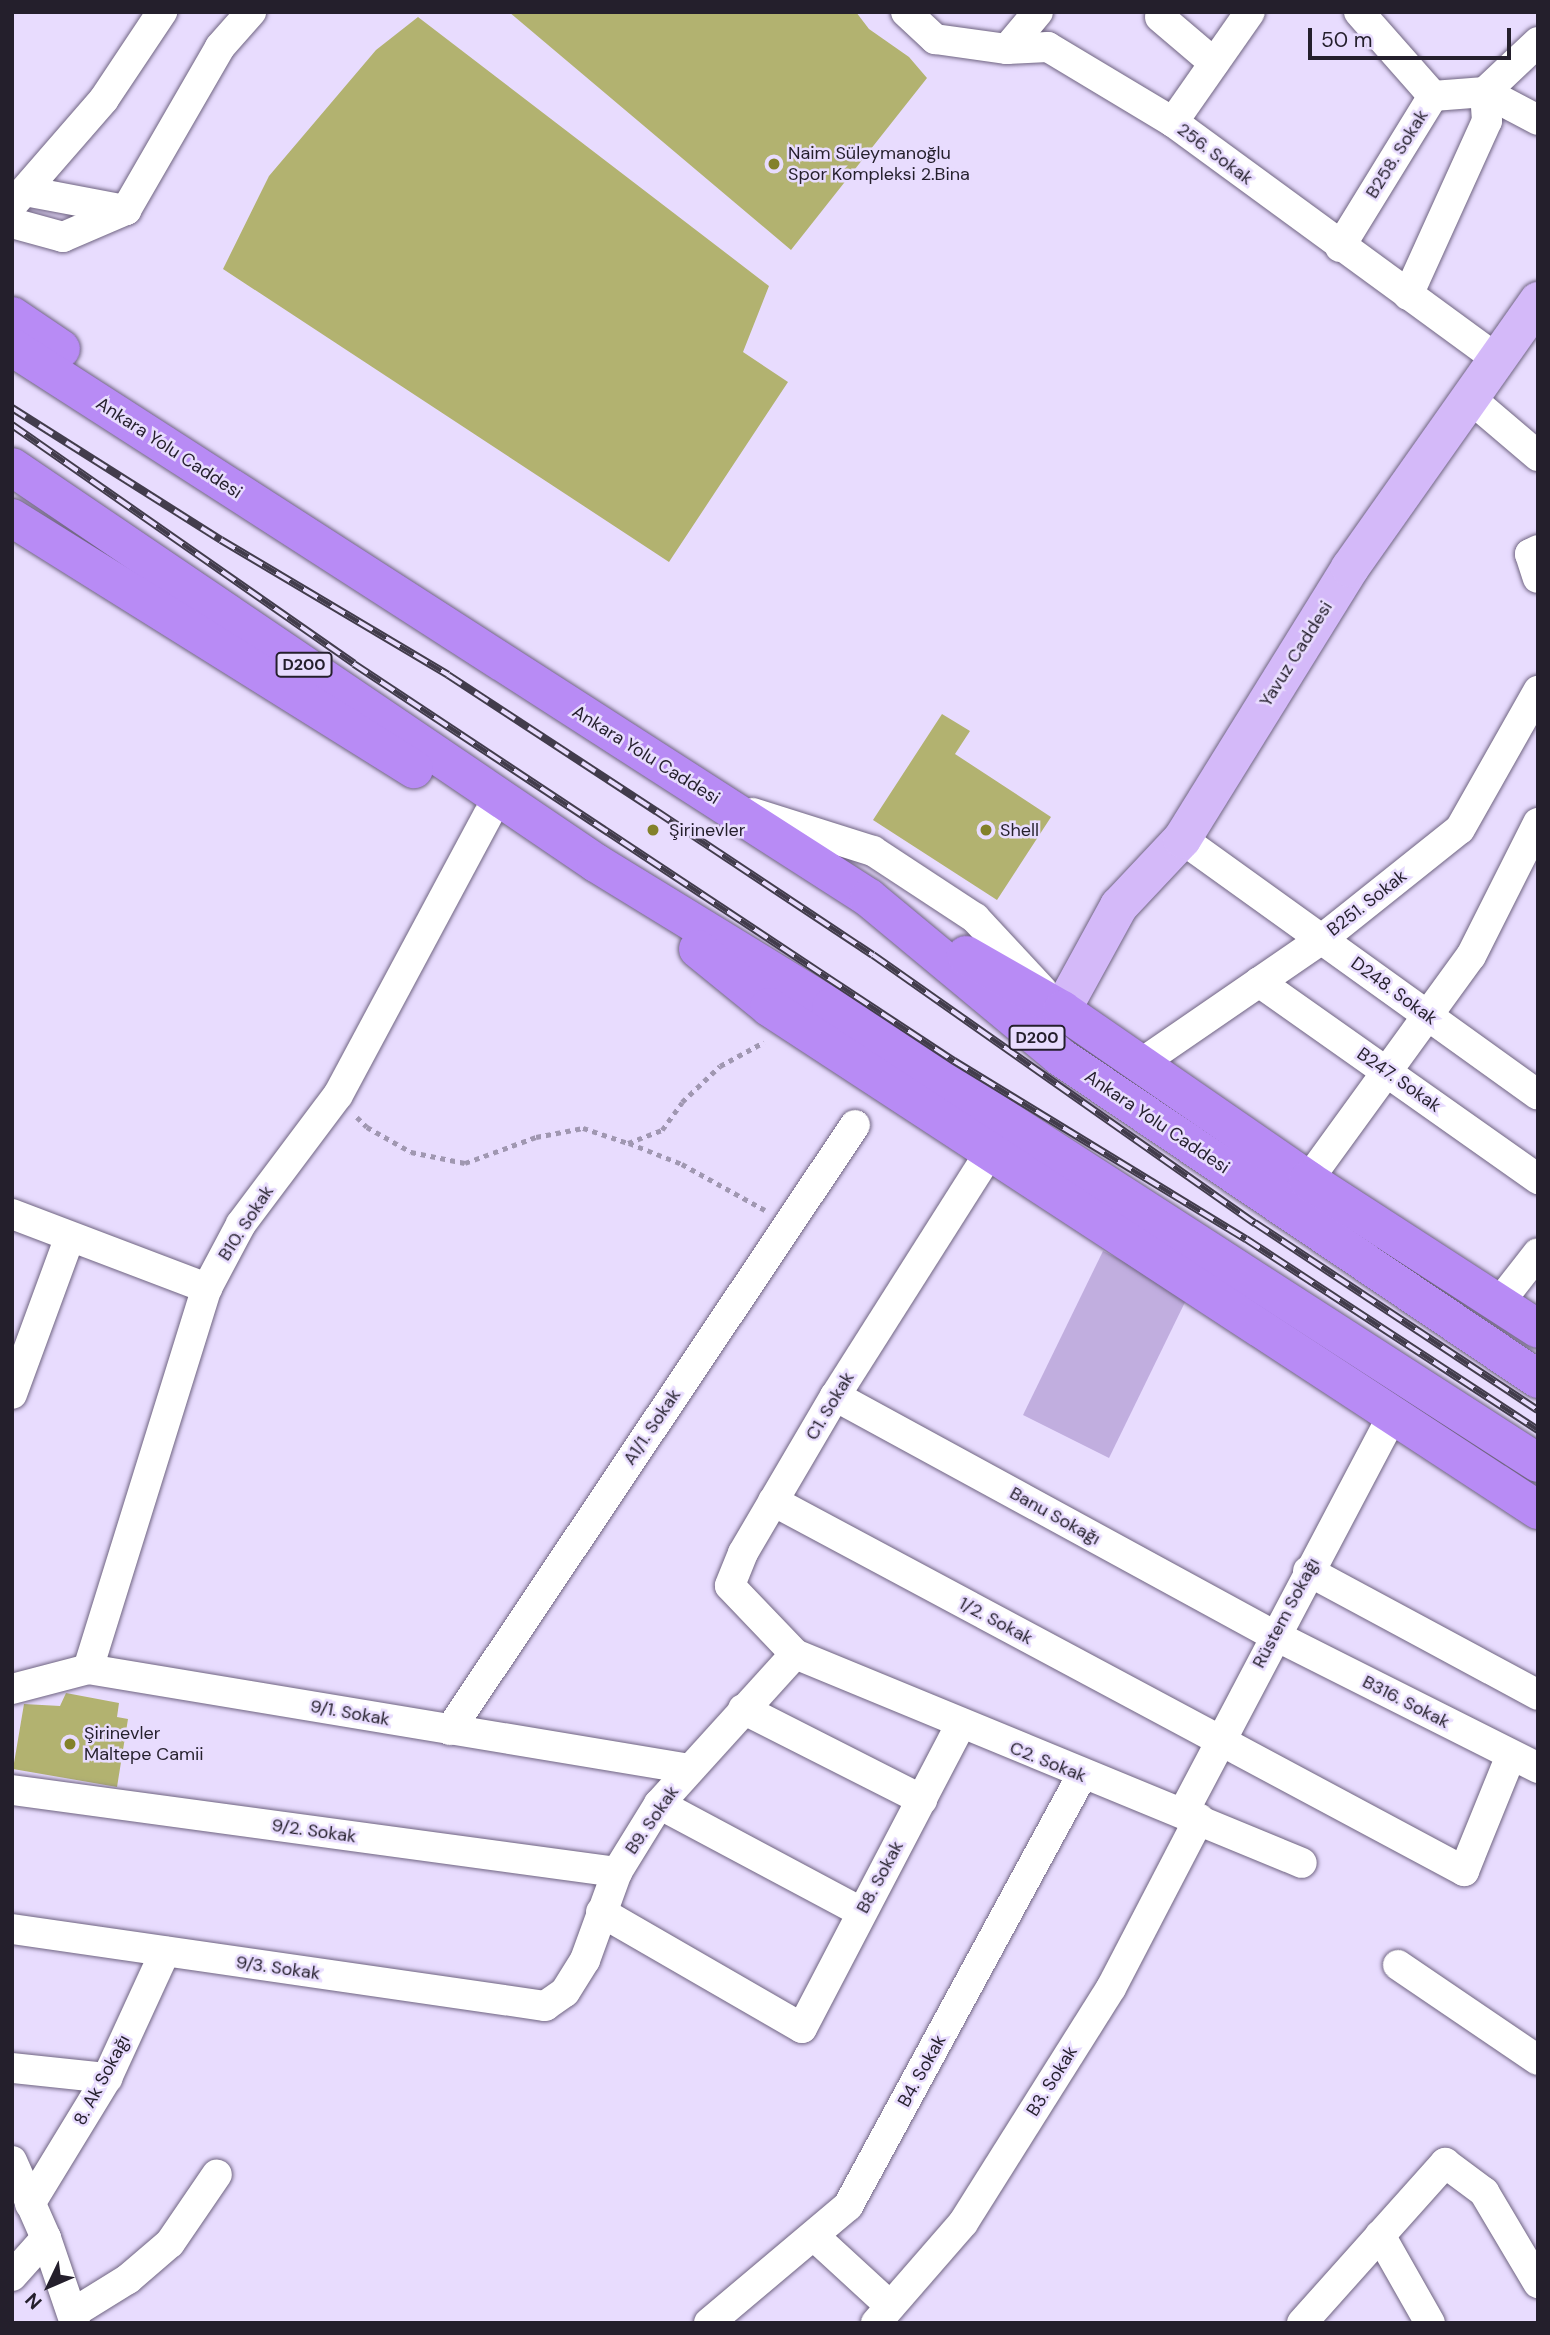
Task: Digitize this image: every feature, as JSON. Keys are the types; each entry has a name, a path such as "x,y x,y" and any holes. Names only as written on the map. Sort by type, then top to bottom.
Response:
{"highway":[{"path":"12,316 474,624 542,690"},
{"name":"Ankara Yolu Caddesi","path":"12,347 869,898 1059,1056 1538,1379"},
{"name":"D200","path":"12,467 596,863 843,1014 1538,1463"},
{"path":"14,522 488,816 596,863"},
{"path":"633,887 698,950 769,1007 1538,1510"},
{"path":"869,898 1062,1010 1308,1180 1538,1329"}],"main road":[{"name":"Yavuz Caddesi","path":"1062,1010 1119,906 1182,839 1350,568 1499,361 1538,301"}],"street":[{"path":"19,198 104,99 162,12"},
{"path":"12,223 63,237 126,210 220,47 251,12"},
{"name":"256. Sokak","path":"906,12 935,39 1007,48 1048,47 1173,122 1499,361"},
{"path":"1007,48 1038,12"},
{"path":"1173,122 1250,12"},
{"path":"1359,12 1433,96"},
{"path":"1160,17 1214,63"},
{"path":"1485,92 1538,42"},
{"path":"1485,92 1538,120"},
{"path":"1408,295 1487,121 1485,92"},
{"name":"B258. Sokak","path":"1340,247 1433,96 1485,92"},
{"path":"19,198 126,210"},
{"path":"1471,399 1536,452"},
{"name":"B251. Sokak","path":"1140,1064 1322,939 1460,829 1538,691"},
{"path":"722,803 873,851 975,918 1062,1010"},
{"name":"B10. Sokak","path":"89,1669 207,1288 241,1224 338,1095 488,816"},
{"path":"1308,1180 1471,956 1537,825"},
{"name":"D248. Sokak","path":"1182,839 1538,1096"},
{"name":"B247. Sokak","path":"1259,982 1538,1179"},
{"name":"A1/1. Sokak","path":"450,1730 855,1125"},
{"name":"C1. Sokak","path":"795,1654 730,1586 743,1553 835,1396 990,1152"},
{"path":"12,1214 69,1239 207,1288"},
{"path":"12,1394 69,1239"},
{"path":"1499,1303 1538,1252"},
{"name":"Banu Sokağı","path":"835,1396 1274,1635"},
{"name":"Rüstem Sokağı","path":"1191,1816 1219,1741 1393,1415"},
{"name":"1/2. Sokak","path":"773,1501 1464,1871 1525,1761"},
{"path":"1308,1571 1538,1695"},
{"name":"B316. Sokak","path":"1274,1635 1525,1761"},
{"name":"B9. Sokak","path":"545,2006 565,1992 585,1960 617,1872 659,1804 795,1654"},
{"name":"C2. Sokak","path":"795,1654 1081,1776 1191,1816 1302,1863"},
{"name":"9/1. Sokak","path":"12,1689 89,1669 690,1769"},
{"path":"743,1709 922,1800"},
{"name":"B8. Sokak","path":"601,1912 802,2028 960,1726"},
{"name":"B4. Sokak","path":"709,2323 848,2206 1081,1776"},
{"name":"9/2. Sokak","path":"12,1790 617,1872"},
{"path":"659,1804 861,1912"},
{"name":"B3. Sokak","path":"882,2314 963,2223 1111,1988 1191,1816"},
{"name":"9/3. Sokak","path":"12,1929 545,2006"},
{"name":"8. Ak Sokağı","path":"30,2204 107,2078 165,1952"},
{"path":"1398,1965 1538,2060"},
{"path":"12,2068 107,2078"},
{"path":"12,2161 46,2238 74,2318 128,2279 170,2243 217,2174"},
{"path":"1302,2323 1445,2162 1484,2192 1538,2283"},
{"path":"1380,2235 1430,2323"},
{"path":"814,2236 882,2314"},
{"path":"12,2276 46,2238"}],"path":[{"path":"628,1143 662,1130 682,1102 720,1066 766,1041"},
{"path":"338,1095 367,1127 411,1152 465,1163 536,1137 583,1128 682,1164 788,1223"}],"shaded area":[{"path":"1103,1251 1189,1294 1109,1458 1023,1415"}],"building":[{"name":"Naim Süleymanoğlu Spor Kompleksi 2.Bina","path":"509,12 856,12 869,29 909,57 927,78 791,250"},
{"path":"418,17 769,286 743,352 788,382 669,562 223,269 269,176 376,50"},
{"path":"942,714 970,731 955,754 1051,817 997,900 873,820"},
{"name":"Şirinevler Maltepe Camii","path":"66,1693 119,1703 117,1717 128,1719 117,1787 13,1769 24,1704 60,1706"}],"railway":[{"path":"12,408 221,540 448,675 656,811 873,955 1255,1223 1538,1410"},
{"path":"12,425 354,664 954,1061 1246,1239 1538,1430"}],"place":[{"name":"Naim Süleymanoğlu Spor Kompleksi 2.Bina","path":"774,164"},
{"name":"Şirinevler","path":"653,830"},
{"name":"Shell","path":"986,830"},
{"name":"Şirinevler Maltepe Camii","path":"70,1744"}]}
